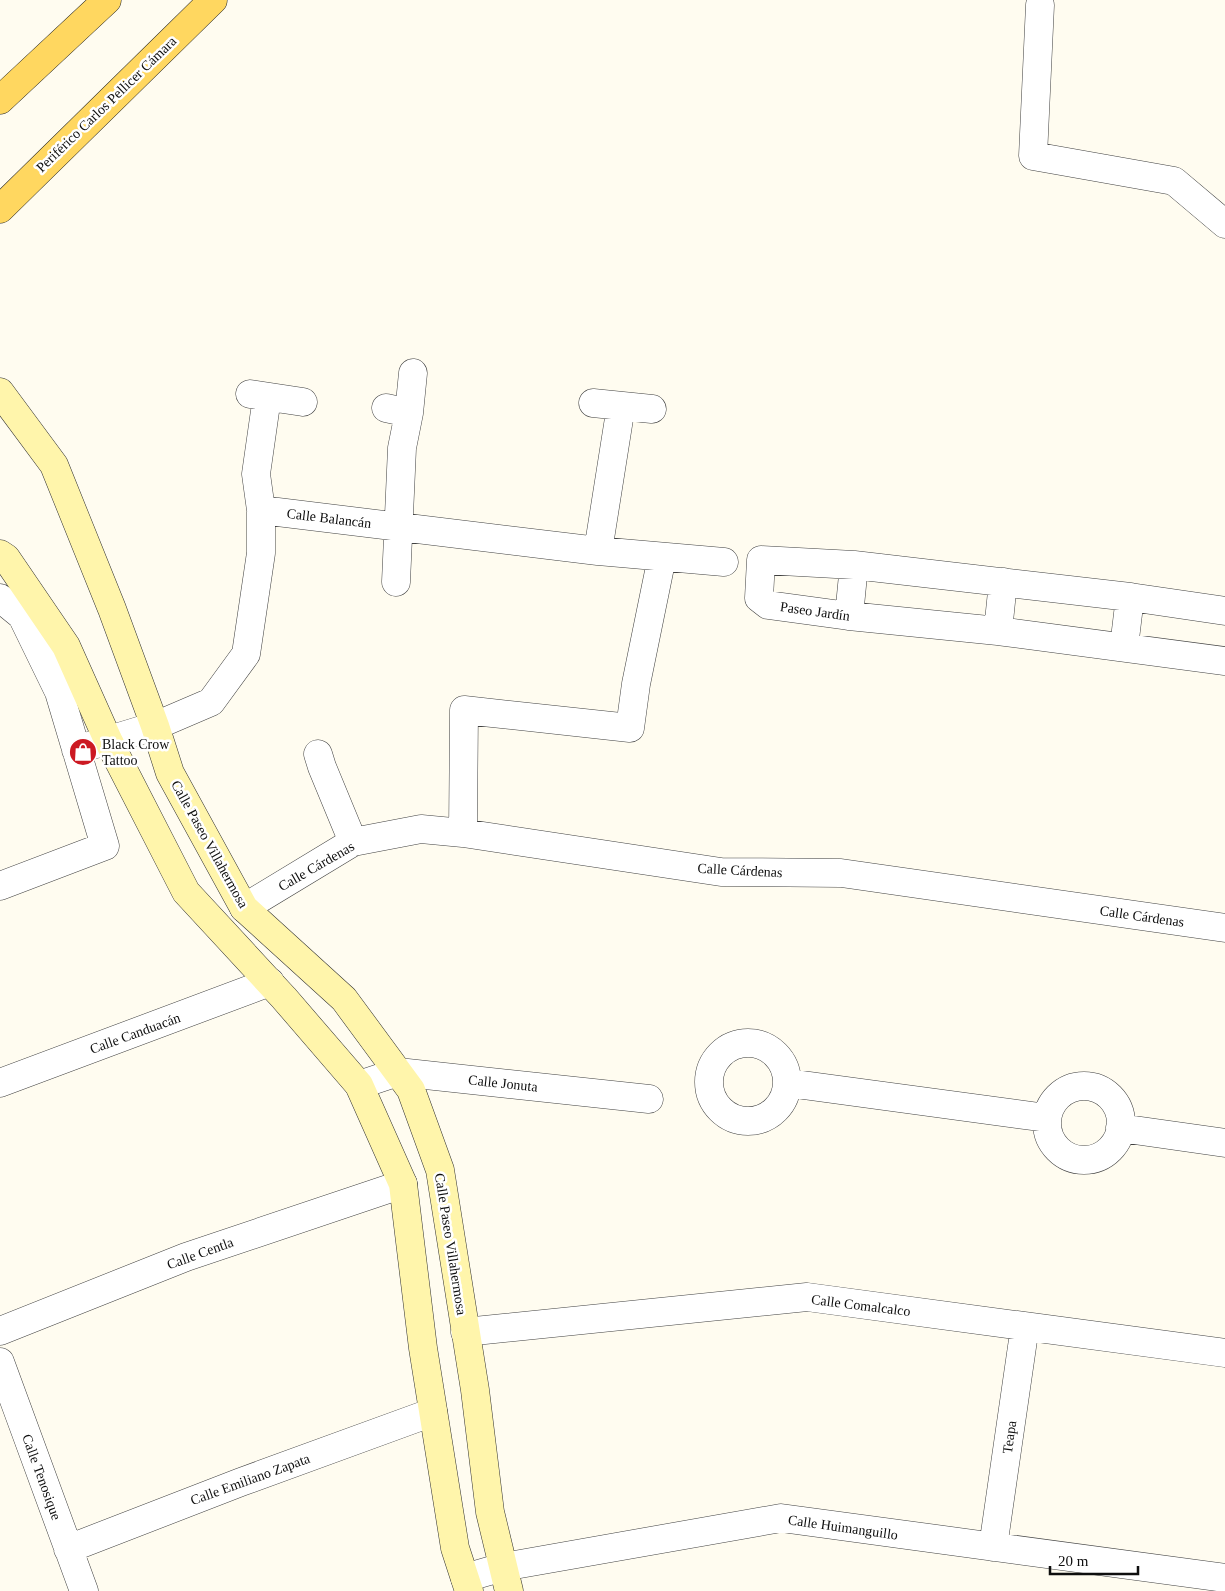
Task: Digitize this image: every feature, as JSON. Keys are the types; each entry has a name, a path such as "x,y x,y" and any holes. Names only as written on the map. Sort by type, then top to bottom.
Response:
{"main road":[{"path":"0,100 107,0"},
{"name":"Periférico Carlos Pellicer Cámara","path":"0,209 213,0"}],"street":[{"path":"1040,5 1033,156 1174,181 1225,224"},
{"path":"396,582 402,448 397,411 413,373"},
{"name":"Calle Paseo Villahermosa","path":"0,392 54,465 112,610 155,726 170,773 244,908 344,999 411,1090 440,1170 475,1390 490,1512 506,1579"},
{"path":"76,750 155,726 211,702 246,654 261,553 261,510 256,474 258,396 303,402"},
{"path":"593,404 652,409"},
{"path":"598,551 621,406"},
{"name":"Calle Balancán","path":"261,510 598,551 724,562"},
{"path":"0,554 6,558 66,646 108,740 186,892 270,982 359,1085 403,1184 423,1348 455,1548 467,1585"},
{"path":"462,833 464,710 630,728 636,684 662,557"},
{"name":"Paseo Jardín","path":"1225,610 854,565 761,560 759,598 768,605 848,616 998,631 1225,661"},
{"path":"848,616 854,565"},
{"path":"998,631 1003,582"},
{"path":"1124,647 1130,597"},
{"path":"0,598 22,616 59,692 105,846 0,886"},
{"path":"318,754 353,842"},
{"name":"Calle Cárdenas","path":"244,908 353,842 421,829 462,833 721,872 841,873 1225,928"},
{"name":"Calle Canduacán","path":"0,1083 270,982"},
{"name":"Calle Jonuta","path":"359,1085 398,1072 649,1099"},
{"path":"788,1083 1047,1118"},
{"path":"1080,1086 1096,1088 1110,1097 1119,1112 1120,1128 1114,1144 1102,1155 1087,1160 1070,1158 1056,1148 1048,1134 1047,1118 1053,1102 1065,1091 1080,1086"},
{"path":"1120,1128 1225,1143"},
{"name":"Calle Centla","path":"0,1331 186,1257 403,1184"},
{"name":"Calle Comalcalco","path":"465,1332 806,1297 1225,1353"},
{"name":"Teapa","path":"993,1547 1025,1326"},
{"name":"Calle Tenosique","path":"0,1362 84,1591"},
{"name":"Calle Emiliano Zapata","path":"68,1549 241,1482 434,1412"},
{"name":"Calle Huimanguillo","path":"467,1585 506,1579 781,1518 1225,1578"}],"place":[{"name":"Black Crow Tattoo","path":"83,752"}]}
